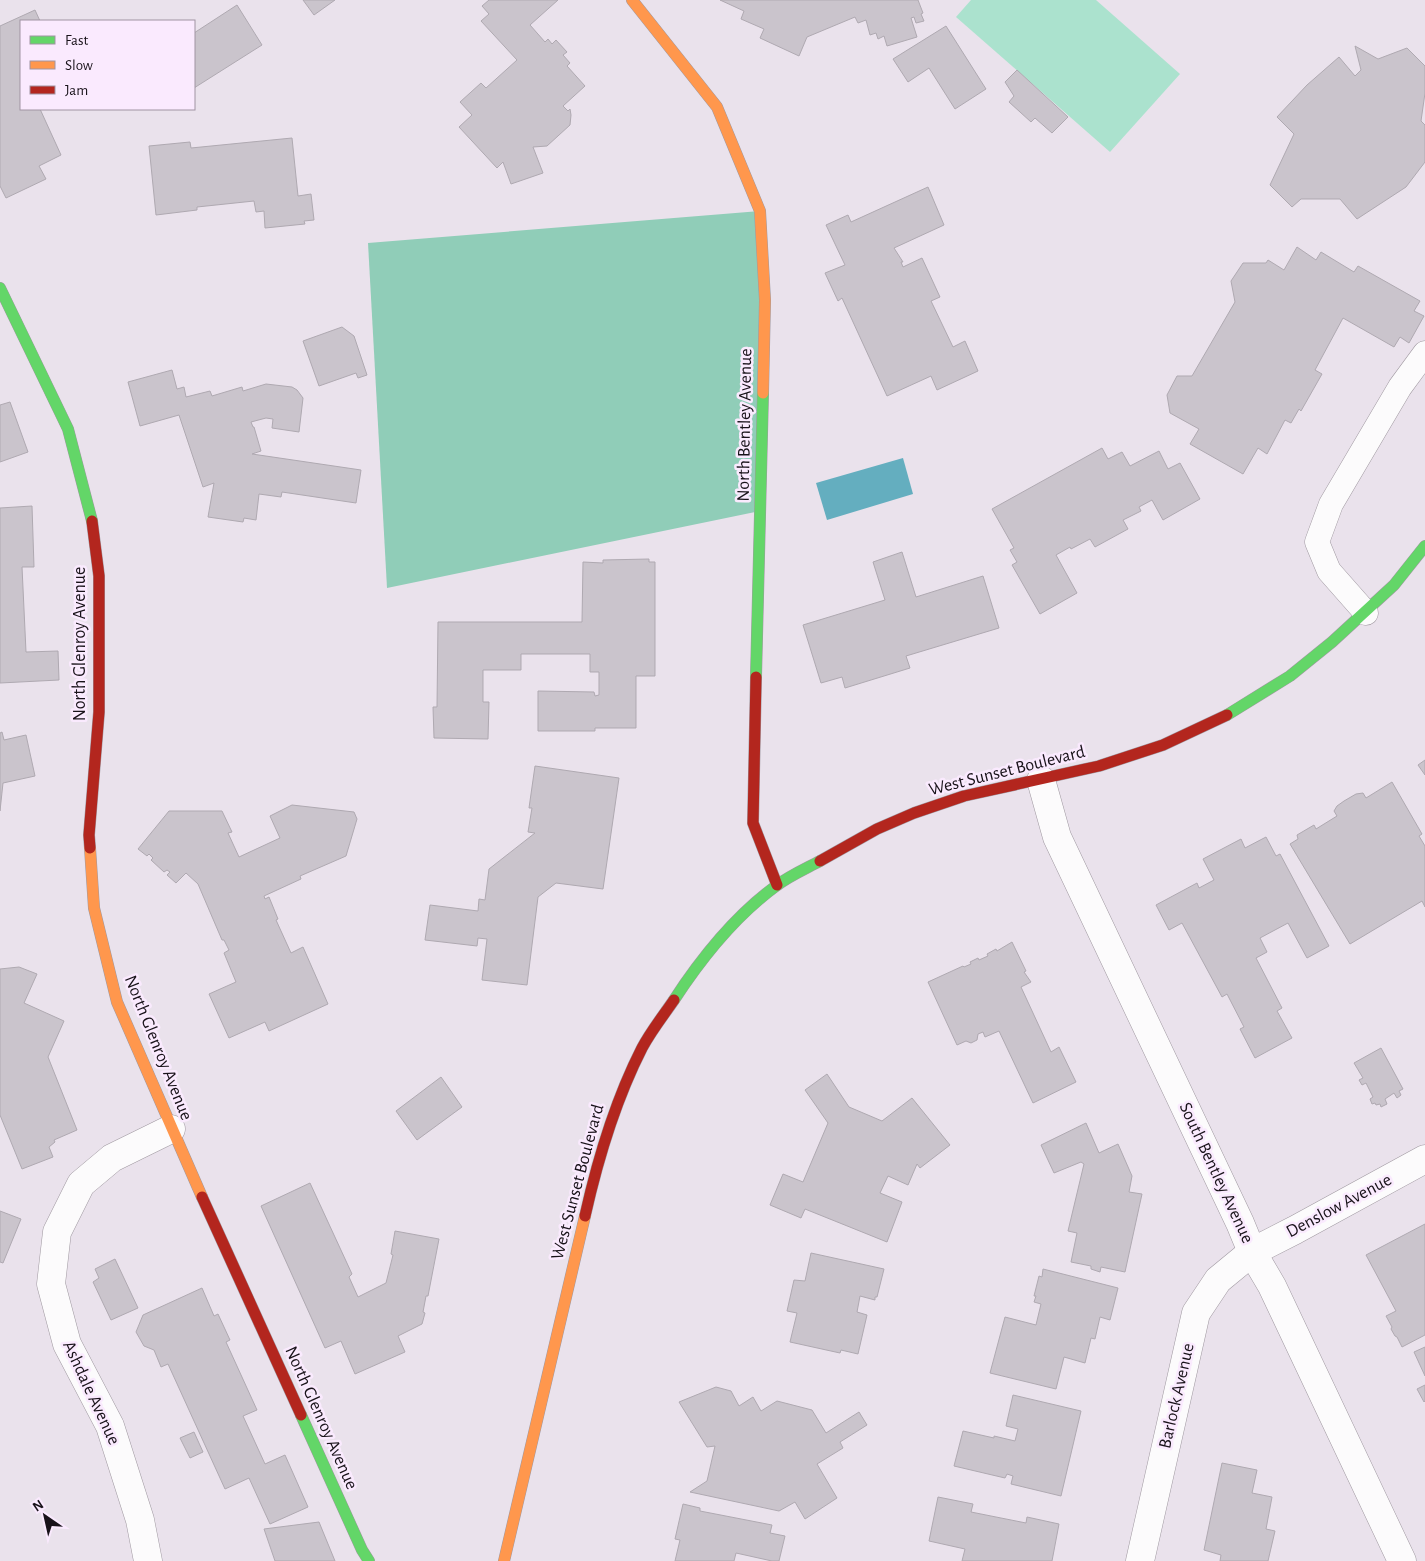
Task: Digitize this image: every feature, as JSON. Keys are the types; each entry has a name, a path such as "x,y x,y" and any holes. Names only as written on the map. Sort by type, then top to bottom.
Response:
{"street":[{"name":"North Bentley Avenue","path":"632,0 717,107 760,211 765,300 753,823 777,885"},
{"name":"North Glenroy Avenue","path":"0,288 68,429 93,523 99,576 99,712 89,835 94,908 117,1002 171,1129 362,1550 369,1561"},
{"name":"West Sunset Boulevard","path":"504,1561 594,1177 618,1100 643,1047 685,983 735,920 777,885 877,829 914,813 964,796 1099,766 1163,745 1229,714 1290,676 1366,613 1394,585 1425,546"},
{"name":"South Bentley Avenue","path":"1041,780 1057,837 1252,1252 1272,1286 1402,1561"},
{"name":"Ashdale Avenue","path":"148,1561 140,1520 110,1426 67,1344 52,1284 57,1232 82,1184 112,1158 171,1129"},
{"name":"Denslow Avenue","path":"1252,1252 1425,1159"},
{"name":"Barlock Avenue","path":"1140,1561 1196,1313 1218,1280 1252,1252"}],"lane":[{"path":"1366,613 1329,570 1318,542 1331,504 1400,387 1425,353"}],"green space":[{"path":"971,0 1096,0 1180,74 1110,152 956,17"},
{"path":"760,211 760,511 387,588 368,243"}],"water":[{"path":"903,458 913,494 827,520 816,483"}],"building":[{"path":"303,0 335,0 314,15"},
{"path":"489,0 558,0 530,25 545,42 548,39 552,44 556,40 567,52 563,55 570,63 567,66 585,86 563,106 568,111 570,109 570,125 547,146 533,147 543,173 511,184 503,162 497,168 459,127 472,115 460,102 481,83 486,88 517,60 481,21 489,14 482,6"},
{"path":"720,0 918,0 924,21 916,23 914,17 911,18 917,37 887,46 884,36 878,39 876,33 870,35 866,20 858,23 855,17 807,37 799,56 760,38 764,29 741,19 744,11"},
{"path":"237,5 262,45 195,87 195,32"},
{"path":"35,10 40,20 20,20 20,110 40,110 61,155 39,166 46,179 6,198 0,186 0,26"},
{"path":"946,26 986,89 955,109 929,68 908,82 893,59"},
{"path":"1355,46 1378,59 1407,48 1425,66 1425,93 1421,121 1425,125 1425,162 1406,187 1357,219 1340,199 1301,199 1292,207 1270,185 1294,134 1277,117 1307,85 1339,57 1355,76 1361,70"},
{"path":"1017,70 1068,117 1052,133 1035,118 1031,122 1009,102 1014,96 1005,82"},
{"path":"292,138 298,196 311,194 314,220 304,221 305,224 265,228 264,211 256,212 254,201 197,207 197,210 156,215 149,146 190,142 191,148"},
{"path":"928,187 944,225 894,248 903,262 901,262 903,267 922,258 940,297 931,301 953,347 965,341 978,371 937,390 931,376 887,396 842,298 838,301 825,273 845,265 826,225 848,215 851,222"},
{"path":"1297,247 1316,260 1321,252 1354,272 1358,266 1420,301 1414,311 1424,316 1409,343 1400,337 1394,347 1343,318 1315,370 1322,374 1301,411 1299,409 1291,423 1285,420 1267,454 1258,448 1243,474 1190,444 1199,429 1170,413 1167,395 1177,376 1192,376 1235,302 1231,281 1243,263 1266,263 1268,260 1284,270"},
{"path":"342,327 354,336 367,375 358,378 356,373 319,386 303,341"},
{"path":"172,370 177,389 184,387 186,397 210,391 212,396 242,387 243,391 266,384 292,387 297,390 303,398 299,432 272,428 273,419 266,418 251,422 261,451 252,454 361,470 356,503 282,492 281,497 259,494 256,520 244,518 243,522 208,517 214,483 203,487 179,415 140,426 128,382"},
{"path":"10,402 28,452 0,462 0,405"},
{"path":"1102,448 1108,459 1122,452 1130,466 1159,451 1168,469 1180,463 1200,499 1163,520 1152,500 1139,507 1141,511 1123,520 1128,529 1095,547 1090,539 1056,555 1077,593 1040,614 1012,565 1017,562 1010,550 1014,548 992,509"},
{"path":"32,506 34,567 22,567 26,652 58,651 59,680 0,683 0,508"},
{"path":"902,552 916,597 983,576 999,628 906,656 910,668 845,688 842,677 821,683 803,625 885,600 873,562"},
{"path":"649,559 649,562 655,562 655,676 636,676 636,728 595,728 595,731 538,731 538,691 594,692 595,696 599,695 599,672 590,672 590,654 521,654 521,670 483,670 483,702 489,702 488,739 434,738 433,707 437,707 438,622 582,622 583,562 603,563 603,560"},
{"path":"2,732 4,740 26,735 35,776 3,783 0,811 0,733"},
{"path":"1425,760 1425,775 1418,765"},
{"path":"535,766 619,778 603,889 556,883 538,897 527,985 482,980 487,939 478,938 477,946 425,940 430,905 478,911 479,899 485,900 489,869 535,833 528,832 532,808 529,808"},
{"path":"1392,782 1422,834 1419,836 1425,846 1425,907 1422,901 1350,944 1290,844 1298,839 1297,835 1314,825 1316,829 1337,816 1334,811 1344,801 1356,794 1363,793 1366,798"},
{"path":"292,805 354,812 357,819 346,856 300,876 301,879 264,896 265,899 269,897 278,919 276,920 291,953 303,947 328,1004 269,1031 265,1022 229,1038 209,994 236,982 224,953 229,950 224,940 222,940 198,884 186,873 176,883 167,875 170,872 167,870 164,872 151,860 153,858 149,854 147,856 138,849 169,811 222,811 232,832 228,833 239,857 280,838 270,816"},
{"path":"1266,837 1276,856 1280,854 1329,946 1307,958 1288,923 1260,938 1267,952 1256,958 1282,1008 1277,1011 1292,1038 1255,1058 1240,1029 1244,1027 1227,994 1222,997 1182,923 1169,930 1156,905 1197,883 1199,888 1214,880 1203,859 1241,839 1245,848"},
{"path":"1012,942 1026,971 1024,972 1031,982 1021,987 1051,1052 1059,1047 1076,1082 1033,1103 999,1031 985,1037 983,1032 978,1034 977,1040 971,1043 966,1041 957,1045 928,982 971,964 970,962 978,958 979,960 988,956 987,954 996,949 997,951"},
{"path":"19,967 37,974 24,1003 64,1021 48,1057 77,1130 54,1140 55,1142 49,1147 53,1157 22,1169 0,1115 0,969"},
{"path":"1381,1048 1403,1089 1399,1091 1401,1095 1397,1098 1394,1093 1385,1099 1387,1104 1381,1107 1380,1104 1372,1104 1370,1099 1373,1097 1366,1083 1362,1085 1359,1080 1363,1078 1354,1063"},
{"path":"827,1074 849,1107 882,1121 912,1098 950,1145 920,1168 917,1164 908,1185 888,1176 880,1193 902,1202 887,1242 805,1209 801,1218 770,1205 783,1174 803,1182 828,1123 805,1090"},
{"path":"441,1077 462,1107 417,1140 396,1111"},
{"path":"1086,1123 1099,1153 1118,1144 1132,1176 1129,1192 1142,1194 1125,1272 1101,1267 1100,1272 1091,1269 1091,1266 1071,1262 1077,1233 1068,1231 1084,1164 1081,1162 1054,1173 1041,1145"},
{"path":"310,1183 352,1274 349,1277 358,1297 386,1283 393,1255 391,1254 395,1231 439,1239 428,1296 426,1296 422,1324 398,1336 405,1352 355,1374 341,1341 325,1348 261,1206"},
{"path":"0,1211 21,1219 3,1263 0,1262"},
{"path":"1425,1224 1425,1335 1402,1347 1391,1329 1392,1327 1386,1316 1396,1311 1366,1255"},
{"path":"811,1253 884,1269 875,1300 860,1296 857,1312 867,1315 858,1354 841,1350 840,1353 790,1342 797,1313 787,1311 794,1280 805,1281"},
{"path":"115,1259 138,1308 111,1320 93,1282 99,1278 95,1269"},
{"path":"1043,1269 1118,1288 1110,1320 1100,1317 1095,1339 1091,1338 1085,1363 1064,1357 1056,1389 990,1373 1005,1317 1036,1325 1041,1304 1034,1302 1036,1296 1034,1296 1039,1276 1042,1277"},
{"path":"202,1288 214,1316 218,1314 230,1340 226,1342 257,1410 243,1416 265,1464 285,1455 308,1507 270,1524 249,1478 225,1489 168,1364 161,1367 154,1350 144,1346 136,1332 143,1315"},
{"path":"1425,1347 1425,1376 1414,1352"},
{"path":"1425,1385 1425,1401 1424,1402 1417,1389"},
{"path":"716,1387 731,1391 739,1406 753,1397 761,1411 777,1401 812,1410 826,1433 859,1412 867,1425 840,1442 843,1448 817,1464 837,1498 805,1519 795,1502 779,1511 690,1492 707,1481 715,1446 707,1447 679,1402"},
{"path":"1013,1395 1081,1411 1061,1496 1011,1484 1013,1476 1007,1474 1005,1478 954,1466 963,1431 1015,1441 1018,1429 1006,1426"},
{"path":"194,1432 203,1452 190,1458 180,1438"},
{"path":"1222,1463 1257,1470 1252,1493 1272,1497 1266,1529 1275,1531 1268,1561 1220,1561 1221,1555 1204,1550"},
{"path":"938,1497 973,1504 971,1512 1026,1523 1027,1517 1059,1524 1052,1561 962,1561 965,1549 929,1541"},
{"path":"683,1504 700,1508 700,1511 772,1525 770,1533 785,1536 779,1561 736,1553 734,1561 675,1561 680,1540 675,1539"},
{"path":"319,1522 335,1561 275,1561 264,1529"}],"traffic: fast":[{"path":"0,288 68,429 92,521"},
{"path":"756,677 763,393"},
{"path":"1227,715 1290,676 1332,642 1394,585 1425,546"},
{"path":"674,1000 720,938 747,910 781,882 820,861"},
{"path":"301,1415 362,1550 369,1561"}],"traffic: slow":[{"path":"632,0 717,107 760,211 765,300 763,393"},
{"path":"90,848 94,908 117,1002 202,1197"},
{"path":"504,1561 585,1216"}],"traffic: jam":[{"path":"90,848 89,835 99,712 99,576 92,521"},
{"path":"756,677 753,823 777,885"},
{"path":"820,861 877,829 914,813 964,796 1099,766 1163,745 1227,715"},
{"path":"585,1216 602,1151 632,1068 653,1030 674,1000"},
{"path":"202,1197 301,1415"}]}
